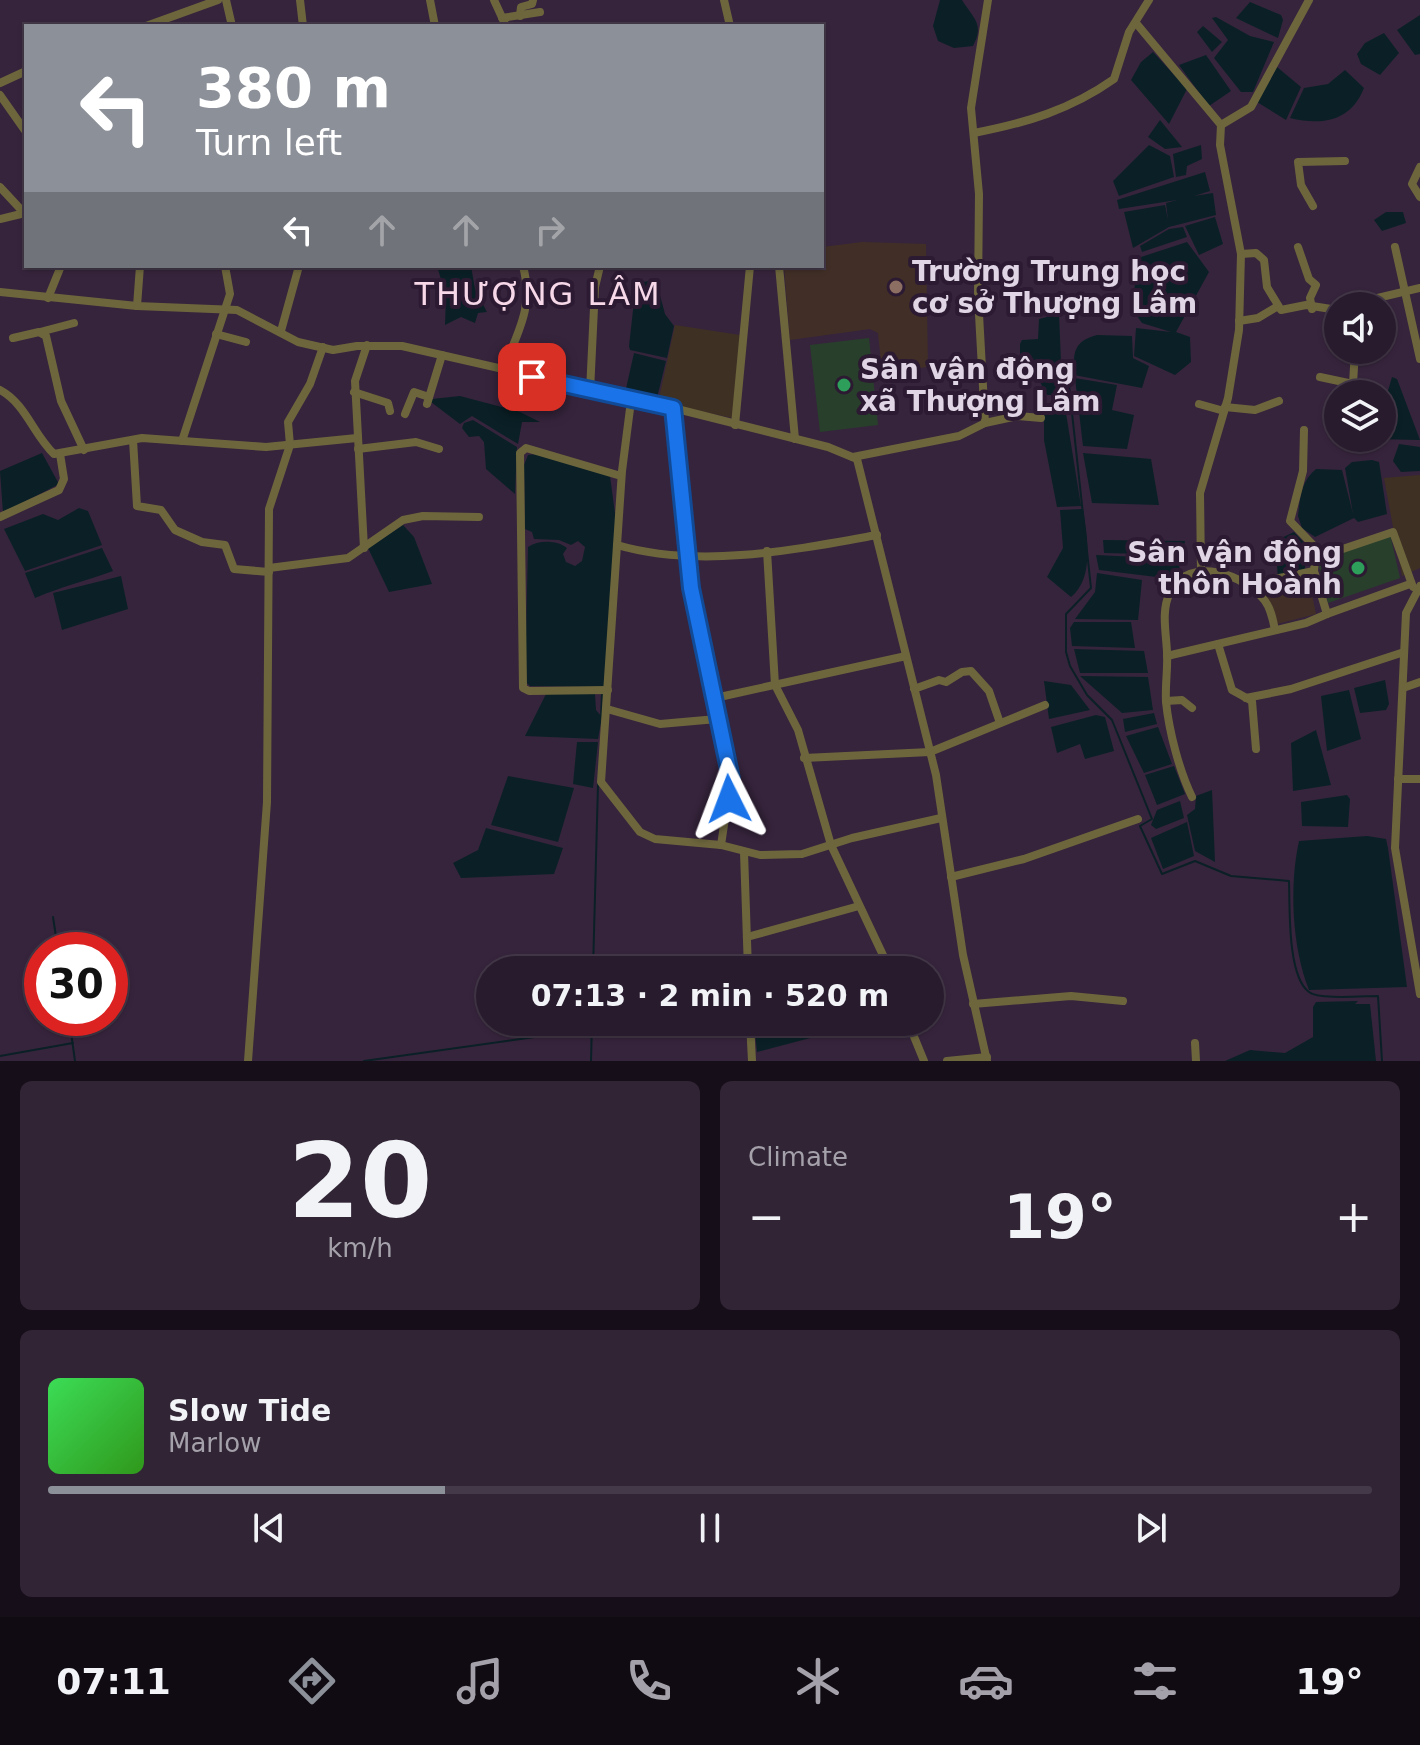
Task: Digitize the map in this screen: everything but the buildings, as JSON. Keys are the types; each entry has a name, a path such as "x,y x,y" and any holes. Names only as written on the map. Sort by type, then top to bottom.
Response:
{"street":[{"path":"152,24 218,0"},
{"path":"226,0 232,24"},
{"path":"300,0 303,24"},
{"path":"430,0 435,24"},
{"path":"494,0 504,22 540,12"},
{"path":"520,16 521,7 532,4 533,0"},
{"path":"724,0 730,24"},
{"path":"985,423 979,311 979,194 971,108 976,59 988,0"},
{"path":"974,133 1030,122 1069,107 1102,87 1117,72 1129,32 1149,0"},
{"path":"1221,125 1251,107 1309,0"},
{"path":"1136,23 1221,125 1220,145 1241,254 1239,321 1225,409 1200,493 1201,571"},
{"path":"0,83 24,72"},
{"path":"0,95 24,129"},
{"path":"1313,206 1301,185 1298,162 1345,161"},
{"path":"1420,167 1412,184 1420,197"},
{"path":"0,187 24,212"},
{"path":"0,219 24,214"},
{"path":"1298,247 1309,279 1316,285 1310,298 1312,309"},
{"path":"1395,247 1419,355"},
{"path":"1241,254 1256,253 1264,260 1267,287 1278,306 1285,310 1306,305 1312,309 1331,309 1420,288"},
{"path":"48,298 60,268"},
{"path":"137,306 140,268"},
{"path":"182,441 230,294 225,268"},
{"path":"281,331 298,268"},
{"path":"503,370 528,305 529,292 523,268"},
{"path":"590,391 595,287 600,268"},
{"path":"735,425 750,268"},
{"path":"779,268 795,439"},
{"path":"0,292 137,306 237,310 298,342 323,347 402,346 631,401 673,408 795,439 857,459 863,473 930,752 973,1004 987,1059 947,1061"},
{"path":"1239,321 1258,318 1278,306"},
{"path":"13,338 74,323"},
{"path":"39,332 49,343 60,399 84,450"},
{"path":"216,334 246,342"},
{"path":"364,548 354,392 367,345"},
{"path":"248,1061 267,802 269,509 290,445 288,422 310,384 323,347"},
{"path":"405,414 414,392 428,400 442,355"},
{"path":"1320,377 1353,384 1354,364"},
{"path":"0,390 19,404 42,443 54,454 133,440 266,447 357,438"},
{"path":"354,392 388,403 390,411"},
{"path":"631,401 621,476 601,782 640,832 655,839 721,845 744,852 783,857 941,818"},
{"path":"1199,404 1255,410 1279,401"},
{"path":"673,408 687,555 731,779 721,845"},
{"path":"852,457 959,436 985,423 1018,416 1041,418"},
{"path":"1304,430 1303,471 1290,521 1312,541 1314,571 1327,614"},
{"path":"133,440 137,506 161,510 169,526 196,540 225,545 234,569 269,570 348,558 403,520 423,516 479,517"},
{"path":"358,449 416,442 439,449"},
{"path":"608,690 529,691 523,688 520,453 526,448 621,476"},
{"path":"0,517 59,490 64,479 60,454"},
{"path":"1322,556 1393,532 1415,587 1406,613 1395,848 1416,944 1420,994"},
{"path":"617,545 669,557 767,551 877,535"},
{"path":"767,551 775,685 798,730 831,845 883,956"},
{"path":"1192,797 1166,701 1167,656 1163,620 1168,595 1175,584 1201,571 1234,577 1249,584 1266,601 1275,630"},
{"path":"1249,584 1314,571"},
{"path":"1167,656 1275,630 1415,587"},
{"path":"1218,644 1232,690 1252,701 1256,749"},
{"path":"1246,698 1291,689 1404,652"},
{"path":"715,698 906,656"},
{"path":"914,689 939,680 946,682 962,672 971,671 989,691 1000,723"},
{"path":"1403,688 1420,682"},
{"path":"1166,701 1182,700 1192,708"},
{"path":"804,758 930,752 1045,705"},
{"path":"607,709 660,724 717,719"},
{"path":"1398,779 1420,779"},
{"path":"951,877 1024,859 1138,819"},
{"path":"744,852 748,956"},
{"path":"747,937 859,906"},
{"path":"973,1004 1071,996 1123,1001"},
{"path":"751,1036 752,1061"},
{"path":"914,1036 924,1061"},
{"path":"1195,1043 1196,1061"}],"shaded area":[{"path":"862,242 926,244 928,367 882,372 878,333 870,329 790,340 784,268 824,268 824,247"},
{"path":"675,325 740,335 733,418 658,403"},
{"path":"1420,475 1420,568 1402,576 1384,478"},
{"path":"1308,575 1316,614 1277,624 1254,586"}],"green space":[{"name":"Sân vận động xã Thượng Lâm","path":"869,338 878,425 820,432 810,345"},
{"name":"Sân vận động thôn Hoành","path":"1390,534 1400,578 1328,603 1317,558"}],"water":[{"path":"940,0 962,0 978,27 973,46 954,48 938,41 933,26"},
{"path":"1250,2 1281,15 1283,20 1278,38 1236,18"},
{"path":"1420,15 1420,54 1415,55 1397,30"},
{"path":"1216,17 1250,36 1274,42 1253,92 1241,92 1214,58 1228,40 1212,18"},
{"path":"1203,26 1222,42 1212,52 1197,32"},
{"path":"1384,33 1399,53 1380,75 1361,64 1357,54 1365,43"},
{"path":"1153,52 1187,89 1169,124 1131,80 1141,62"},
{"path":"1206,55 1231,91 1209,106 1179,65"},
{"path":"1277,67 1301,87 1286,120 1257,102"},
{"path":"1345,70 1364,88 1352,108 1324,121 1290,118 1304,88 1328,84"},
{"path":"1160,120 1182,147 1165,149 1148,137"},
{"path":"1149,145 1170,156 1174,177 1119,196 1113,181"},
{"path":"1201,145 1202,159 1187,166 1186,175 1176,177 1173,154"},
{"path":"1205,172 1210,191 1194,196 1213,193 1216,215 1169,227 1133,248 1124,212 1165,205 1168,220 1166,203 1177,200 1119,209 1117,200"},
{"path":"1386,212 1403,212 1406,223 1382,231 1374,220"},
{"path":"1215,217 1223,244 1199,255 1185,226"},
{"path":"1183,227 1187,237 1142,252 1140,246 1169,229"},
{"path":"1187,242 1209,272 1176,332 1190,337 1191,362 1175,375 1134,356 1136,328 1171,332 1142,323 1132,309 1138,258"},
{"path":"438,268 471,268 475,289 487,312 478,313 475,323 461,317 445,325 446,296"},
{"path":"656,280 665,314 674,326 667,358 630,350 629,346 636,283"},
{"path":"1059,314 1062,386 1052,395 1047,395 1039,380 1020,378 1020,344 1022,340 1038,339 1039,319"},
{"path":"1132,336 1133,358 1149,366 1142,388 1074,375 1076,349 1089,337"},
{"path":"634,353 666,361 657,398 635,390 625,393"},
{"path":"1392,377 1397,379 1420,440 1396,439 1396,380 1391,380"},
{"path":"1075,378 1117,385 1112,410 1134,415 1127,449 1083,446"},
{"path":"460,396 520,412 540,422 522,422 518,444 472,416 460,424 431,402 432,399"},
{"path":"1066,413 1081,506 1057,507 1044,440 1044,414"},
{"path":"473,420 517,447 515,494 486,469 484,442 479,436 469,437 462,428 464,423"},
{"path":"1399,444 1420,447 1420,471 1401,472 1393,461"},
{"path":"42,453 59,484 3,513 0,471"},
{"path":"1083,453 1151,459 1159,505 1092,503"},
{"path":"538,454 610,476 616,521 605,686 602,687 530,686 525,681 528,547 548,542 563,545 567,548 563,554 566,562 575,566 582,561 585,547 578,541 571,545 559,540 534,539 532,532 525,529 524,465 528,455"},
{"path":"1352,462 1379,462 1387,514 1358,522 1354,518 1315,537 1302,528 1298,516 1304,484 1316,469 1342,470 1353,514 1345,468"},
{"path":"79,508 88,511 102,545 25,571 4,529 43,514 58,520"},
{"path":"1083,509 1088,556 1084,579 1071,597 1047,577 1063,548 1060,510"},
{"path":"403,525 414,537 432,584 389,592 368,548"},
{"path":"1294,532 1309,548 1304,572 1278,578 1275,541"},
{"path":"1103,540 1185,541 1182,555 1104,553"},
{"path":"102,548 113,571 35,598 25,573"},
{"path":"1096,555 1180,559 1179,572 1173,579 1099,570"},
{"path":"1097,573 1142,580 1138,620 1075,619 1095,592"},
{"path":"121,576 128,609 62,630 53,593"},
{"path":"1074,622 1131,622 1135,648 1072,646 1070,628"},
{"path":"1074,649 1144,651 1148,673 1080,673"},
{"path":"1080,676 1148,677 1153,710 1122,713"},
{"path":"1385,680 1389,704 1386,710 1360,713 1354,688"},
{"path":"1044,681 1071,685 1090,710 1049,719"},
{"path":"1349,690 1361,739 1327,751 1321,696"},
{"path":"546,694 595,694 596,710 602,717 598,739 525,736"},
{"path":"1154,713 1157,724 1125,732 1123,719"},
{"path":"1096,715 1105,717 1114,751 1085,759 1080,744 1057,753 1051,727"},
{"path":"1158,727 1172,764 1144,773 1126,736"},
{"path":"1316,730 1331,785 1293,791 1291,743"},
{"path":"577,742 598,742 593,788 573,784"},
{"path":"1174,766 1185,794 1157,805 1145,775"},
{"path":"508,776 574,788 558,842 491,825"},
{"path":"1212,790 1215,862 1195,851 1187,815 1195,809 1196,796"},
{"path":"1347,795 1350,799 1348,827 1302,826 1301,802"},
{"path":"1180,801 1184,818 1156,829 1151,825 1157,810"},
{"path":"1187,822 1194,856 1163,869 1151,838"},
{"path":"486,828 563,848 554,874 461,878 453,863 478,850"},
{"path":"1367,836 1386,839 1407,987 1309,990 1299,955 1294,917 1294,877 1299,841"},
{"path":"1358,1001 1355,1004 1370,1004 1376,1061 1225,1061 1250,1050 1285,1053 1313,1037 1313,1007 1316,1002"},
{"path":"755,1036 816,1036 814,1037 757,1052"}],"waterway":[{"path":"1068,376 1091,588 1066,614 1066,652 1070,666 1087,695 1112,720 1152,819 1140,826 1162,874 1195,861 1231,876 1289,881 1293,956 1302,984 1309,992 1322,996 1378,996 1382,1061"},
{"path":"601,718 602,692"},
{"path":"593,956 598,784"},
{"path":"53,917 55,932"},
{"path":"72,1036 75,1061"},
{"path":"364,1061 542,1036"},
{"path":"591,1061 592,1036"},
{"path":"0,1056 73,1043"}],"place":[{"name":"Trường Trung học cơ sở Thượng Lâm","path":"896,287"},
{"name":"Sân vận động xã Thượng Lâm","path":"844,385"},
{"name":"Sân vận động thôn Hoành","path":"1358,568"}],"district":[{"name":"THƯỢNG LÂM","path":"538,294"}],"route":[{"path":"532,377 673,408 691,588 731,779 729,799"}]}
